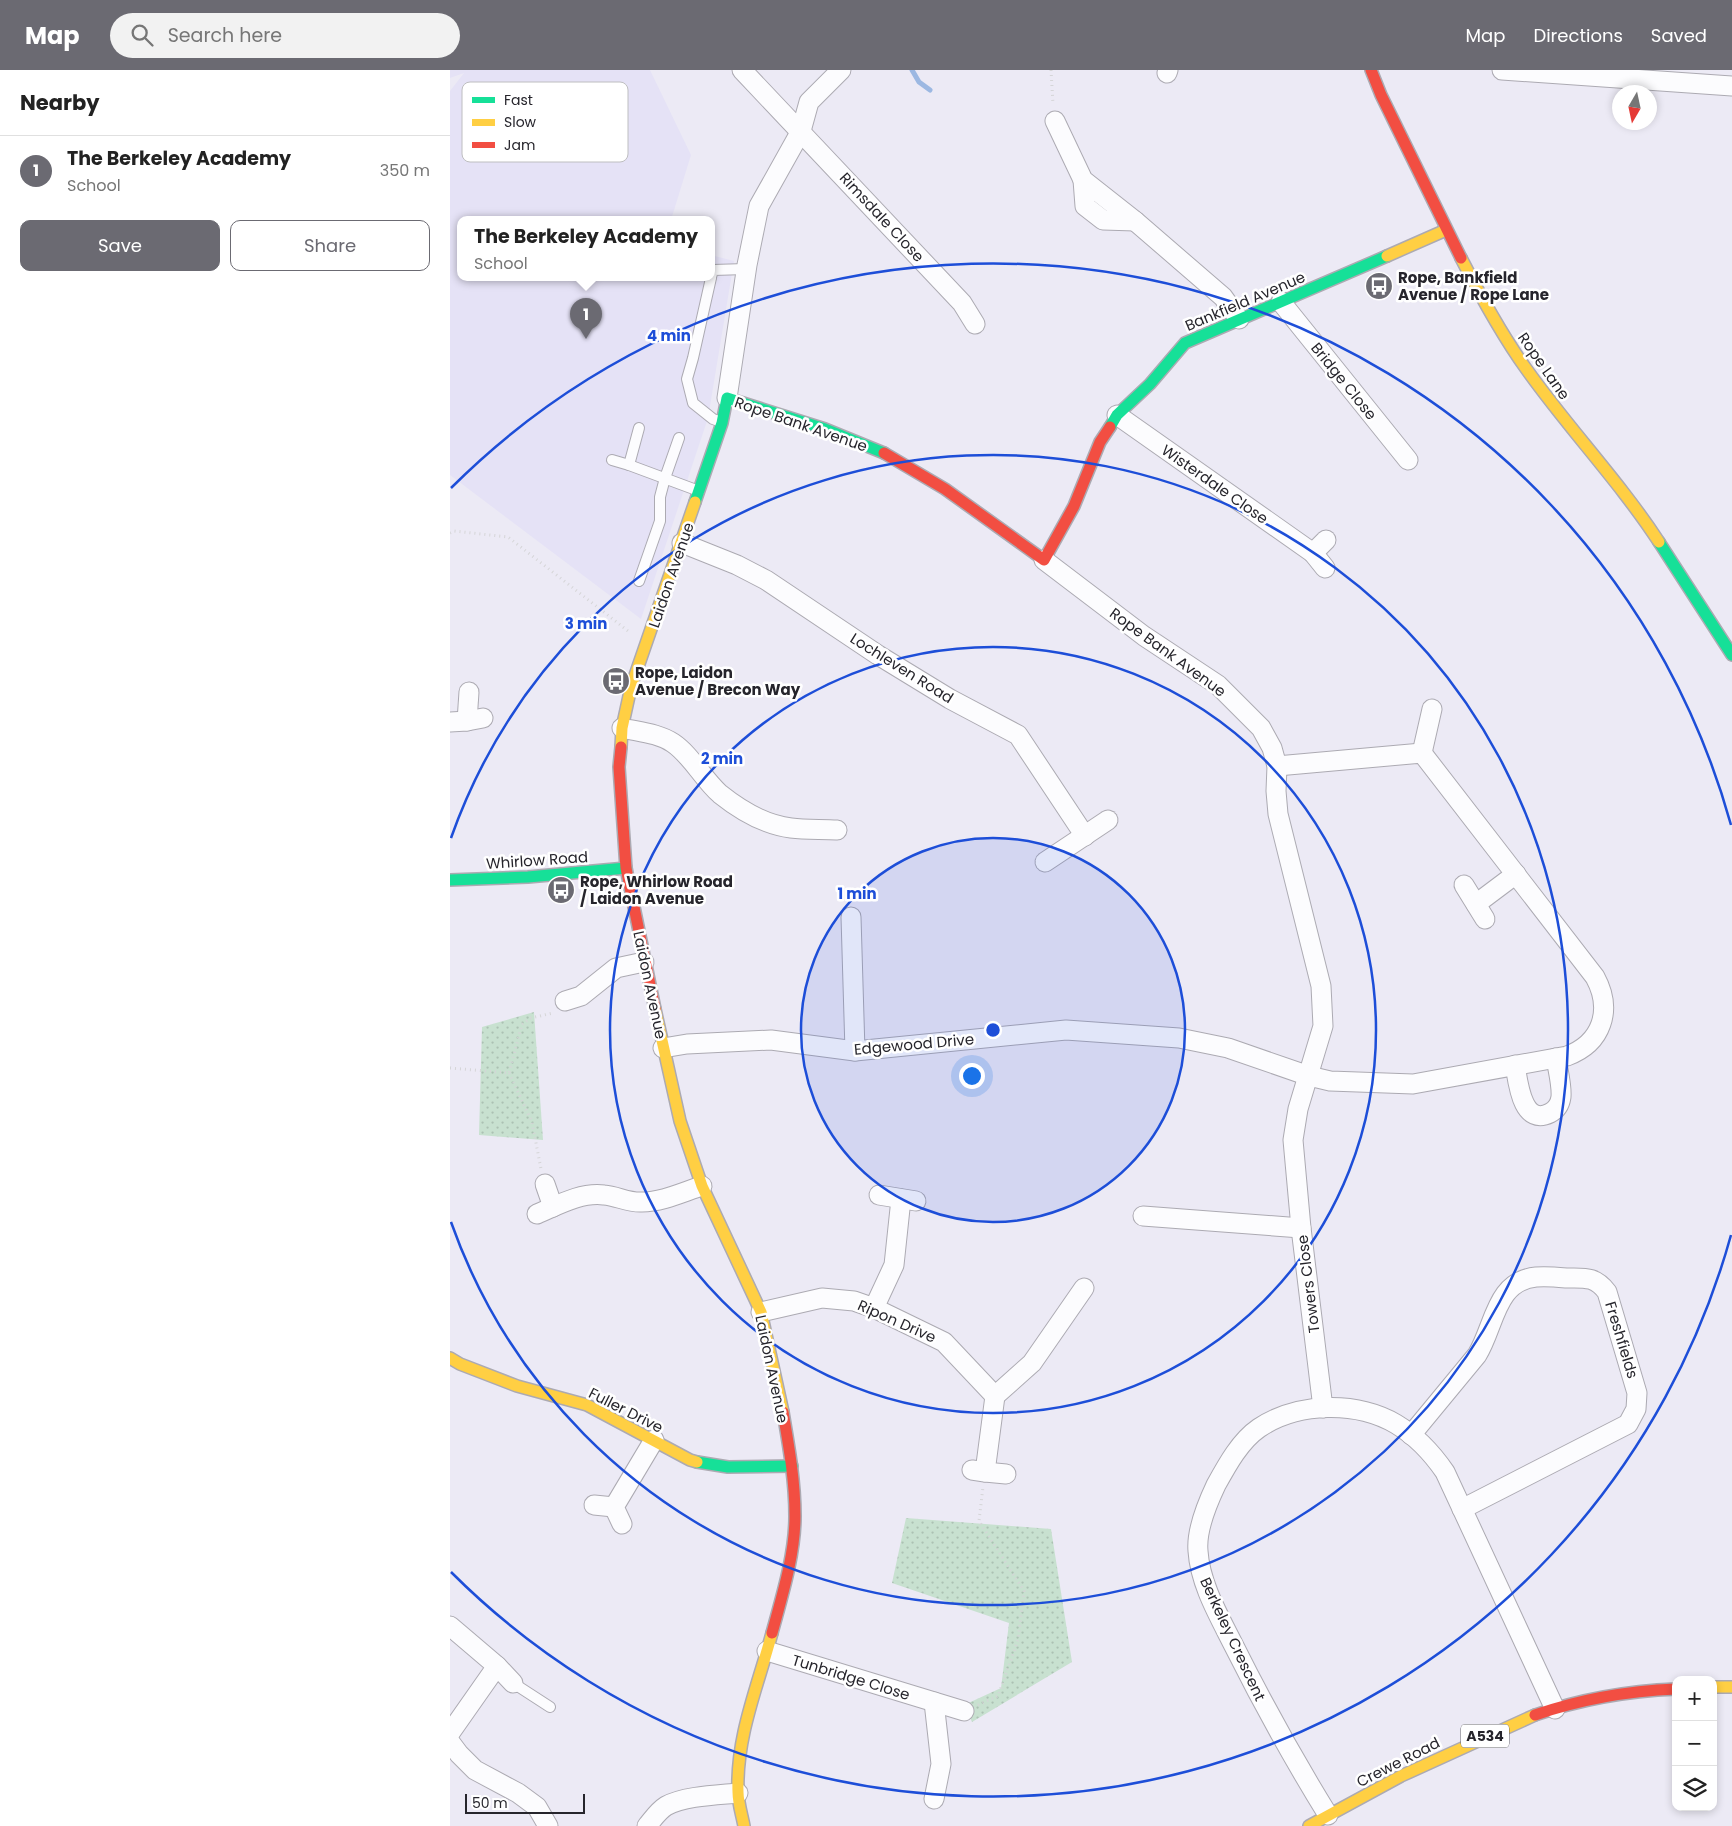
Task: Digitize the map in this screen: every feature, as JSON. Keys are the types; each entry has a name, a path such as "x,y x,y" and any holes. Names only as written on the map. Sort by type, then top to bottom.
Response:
{"street":[{"name":"Rimsdale Close","path":"742,70 969,300 975,324"},
{"name":"Laidon Avenue","path":"744,1826 738,1793 738,1757 741,1739 788,1571 795,1517 792,1466 779,1388 761,1312 702,1186 680,1121 663,1048 626,868 620,775 622,728 631,688 722,423 746,269 759,206 801,131 809,102 841,70"},
{"name":"Rope Lane","path":"1371,70 1381,95 1446,230 1490,315 1526,369 1556,409 1641,515 1732,655"},
{"path":"1502,70 1732,86"},
{"path":"1054,121 1083,180 1135,221 1223,297 1239,319"},
{"name":"Bankfield Avenue","path":"1044,560 1074,506 1100,442 1118,415 1150,384 1185,343 1446,230"},
{"name":"Bridge Close","path":"1281,302 1408,460"},
{"name":"Rope Bank Avenue","path":"727,398 835,433 882,452 931,481 1044,560 1144,636 1218,685 1261,728 1272,748 1277,766 1276,791 1278,814 1321,986 1323,1026 1298,1109 1293,1140 1301,1228"},
{"name":"Wisterdale Close","path":"1118,415 1320,546 1325,568"},
{"name":"Lochleven Road","path":"682,543 737,565 766,580 878,656 950,699 1018,735 1085,836"},
{"path":"467,721 469,692"},
{"path":"1277,766 1422,753 1432,709"},
{"path":"622,728 656,735 674,743 707,782 719,793 732,803 761,819 791,828 837,830"},
{"name":"Edgewood Drive","path":"663,1048 687,1044 771,1040 854,1051 1066,1030 1179,1038 1228,1048 1309,1076 1330,1081 1413,1084 1556,1058 1576,1052 1593,1039 1602,1020 1604,1010 1602,992 1595,977 1422,753"},
{"path":"1045,862 1108,820"},
{"name":"Whirlow Road","path":"450,880 528,877 626,868"},
{"path":"1464,884 1480,912 1516,874"},
{"path":"851,917 854,1051"},
{"path":"577,1002 616,968 644,962"},
{"path":"1515,1065 1524,1103 1532,1112 1543,1115 1554,1110 1561,1100 1556,1058"},
{"path":"545,1184 545,1210 590,1195 604,1195 630,1202 652,1202 702,1186"},
{"path":"874,1308 894,1265 909,1200 879,1195"},
{"name":"Towers Close","path":"1143,1216 1301,1228 1323,1408"},
{"name":"Freshfields","path":"1410,1435 1477,1355 1486,1340 1502,1298 1510,1287 1527,1278 1537,1276 1588,1279 1594,1280 1603,1286 1609,1299 1636,1384 1637,1402 1632,1418 1628,1424 1462,1509"},
{"path":"1006,1474 978,1471 995,1396 1032,1363 1084,1288"},
{"name":"Ripon Drive","path":"761,1312 822,1298 854,1301 874,1308 944,1342 995,1396"},
{"name":"Fuller Drive","path":"450,1358 460,1364 517,1386 587,1405 690,1460 708,1466 728,1468 792,1466"},
{"name":"Berkeley Crescent","path":"1328,1815 1262,1702 1219,1615 1206,1586 1199,1563 1198,1548 1204,1517 1224,1471 1249,1437 1258,1429 1287,1415 1304,1410 1323,1408 1344,1408 1373,1414 1398,1425 1430,1451 1445,1472 1555,1709"},
{"path":"594,1505 618,1515 654,1440"},
{"path":"450,1626 497,1666 513,1683"},
{"name":"Tunbridge Close","path":"767,1651 964,1711"},
{"path":"450,1733 497,1666"},
{"path":"1717,1687 1732,1687"},
{"name":"Crewe Road","path":"1309,1826 1399,1777 1518,1722 1602,1696 1633,1691 1672,1689"},
{"path":"934,1702 941,1764 934,1799"},
{"path":"450,1742 475,1770 518,1793 536,1807 548,1826"},
{"path":"647,1826 666,1806 678,1801 738,1793"}],"lane":[{"path":"715,270 746,269"},
{"path":"710,281 693,358 686,379 693,403 713,419 722,423"},
{"path":"630,465 639,428"},
{"path":"639,581 660,521 660,497 680,438"},
{"path":"612,460 700,491"},
{"path":"513,1683 550,1707"}],"path":[{"path":"1051,70 1054,121"},
{"path":"450,532 508,537 646,645"},
{"path":"545,1184 532,1122 509,1072 522,1024 531,1018 557,1012 577,1002"},
{"path":"450,1068 509,1072"},
{"path":"964,1711 998,1696 1018,1640 1024,1590 979,1521 978,1471"}],"shaded area":[{"path":"450,70 650,70 691,155 672,216 457,216 457,281 715,281 715,256 734,261 708,418 641,619 450,475 450,91 464,73 450,78"}],"green space":[{"path":"534,1012 543,1140 479,1135 482,1027"},
{"path":"906,1518 1051,1529 1072,1662 972,1722 964,1705 1001,1688 1009,1623 892,1583"}],"waterway":[{"path":"912,70 919,82 930,90"}],"traffic: fast":[{"path":"1110,427 1117,415 1150,384 1185,343 1387,256"},
{"path":"695,502 722,423 727,398 825,429 884,453"},
{"path":"1659,542 1732,655"},
{"path":"450,880 528,877 626,868"},
{"path":"697,1462 728,1467 792,1466"}],"traffic: slow":[{"path":"1387,256 1446,230"},
{"path":"1461,258 1509,343 1543,392 1627,498 1659,542"},
{"path":"621,747 622,728 631,687 695,502"},
{"path":"655,1009 680,1121 702,1186 761,1312 783,1412"},
{"path":"450,1358 460,1364 517,1386 587,1405 697,1462"},
{"path":"744,1826 738,1796 738,1771 744,1731 772,1633"},
{"path":"1717,1687 1732,1687"},
{"path":"1309,1826 1401,1776 1535,1715"}],"traffic: jam":[{"path":"1371,70 1381,95 1461,258"},
{"path":"884,453 945,489 1044,560 1074,506 1100,442 1110,427"},
{"path":"621,747 619,767 626,868 655,1009"},
{"path":"772,1633 793,1546 795,1516 793,1477 783,1412"},
{"path":"1535,1715 1570,1704 1604,1697 1672,1689"}],"place":[{"name":"Rope, Bankfield Avenue / Rope Lane","path":"1379,286"},
{"name":"The Berkeley Academy","path":"586,339"},
{"name":"Rope, Laidon Avenue / Brecon Way","path":"616,681"},
{"name":"Rope, Whirlow Road / Laidon Avenue","path":"561,890"}]}
